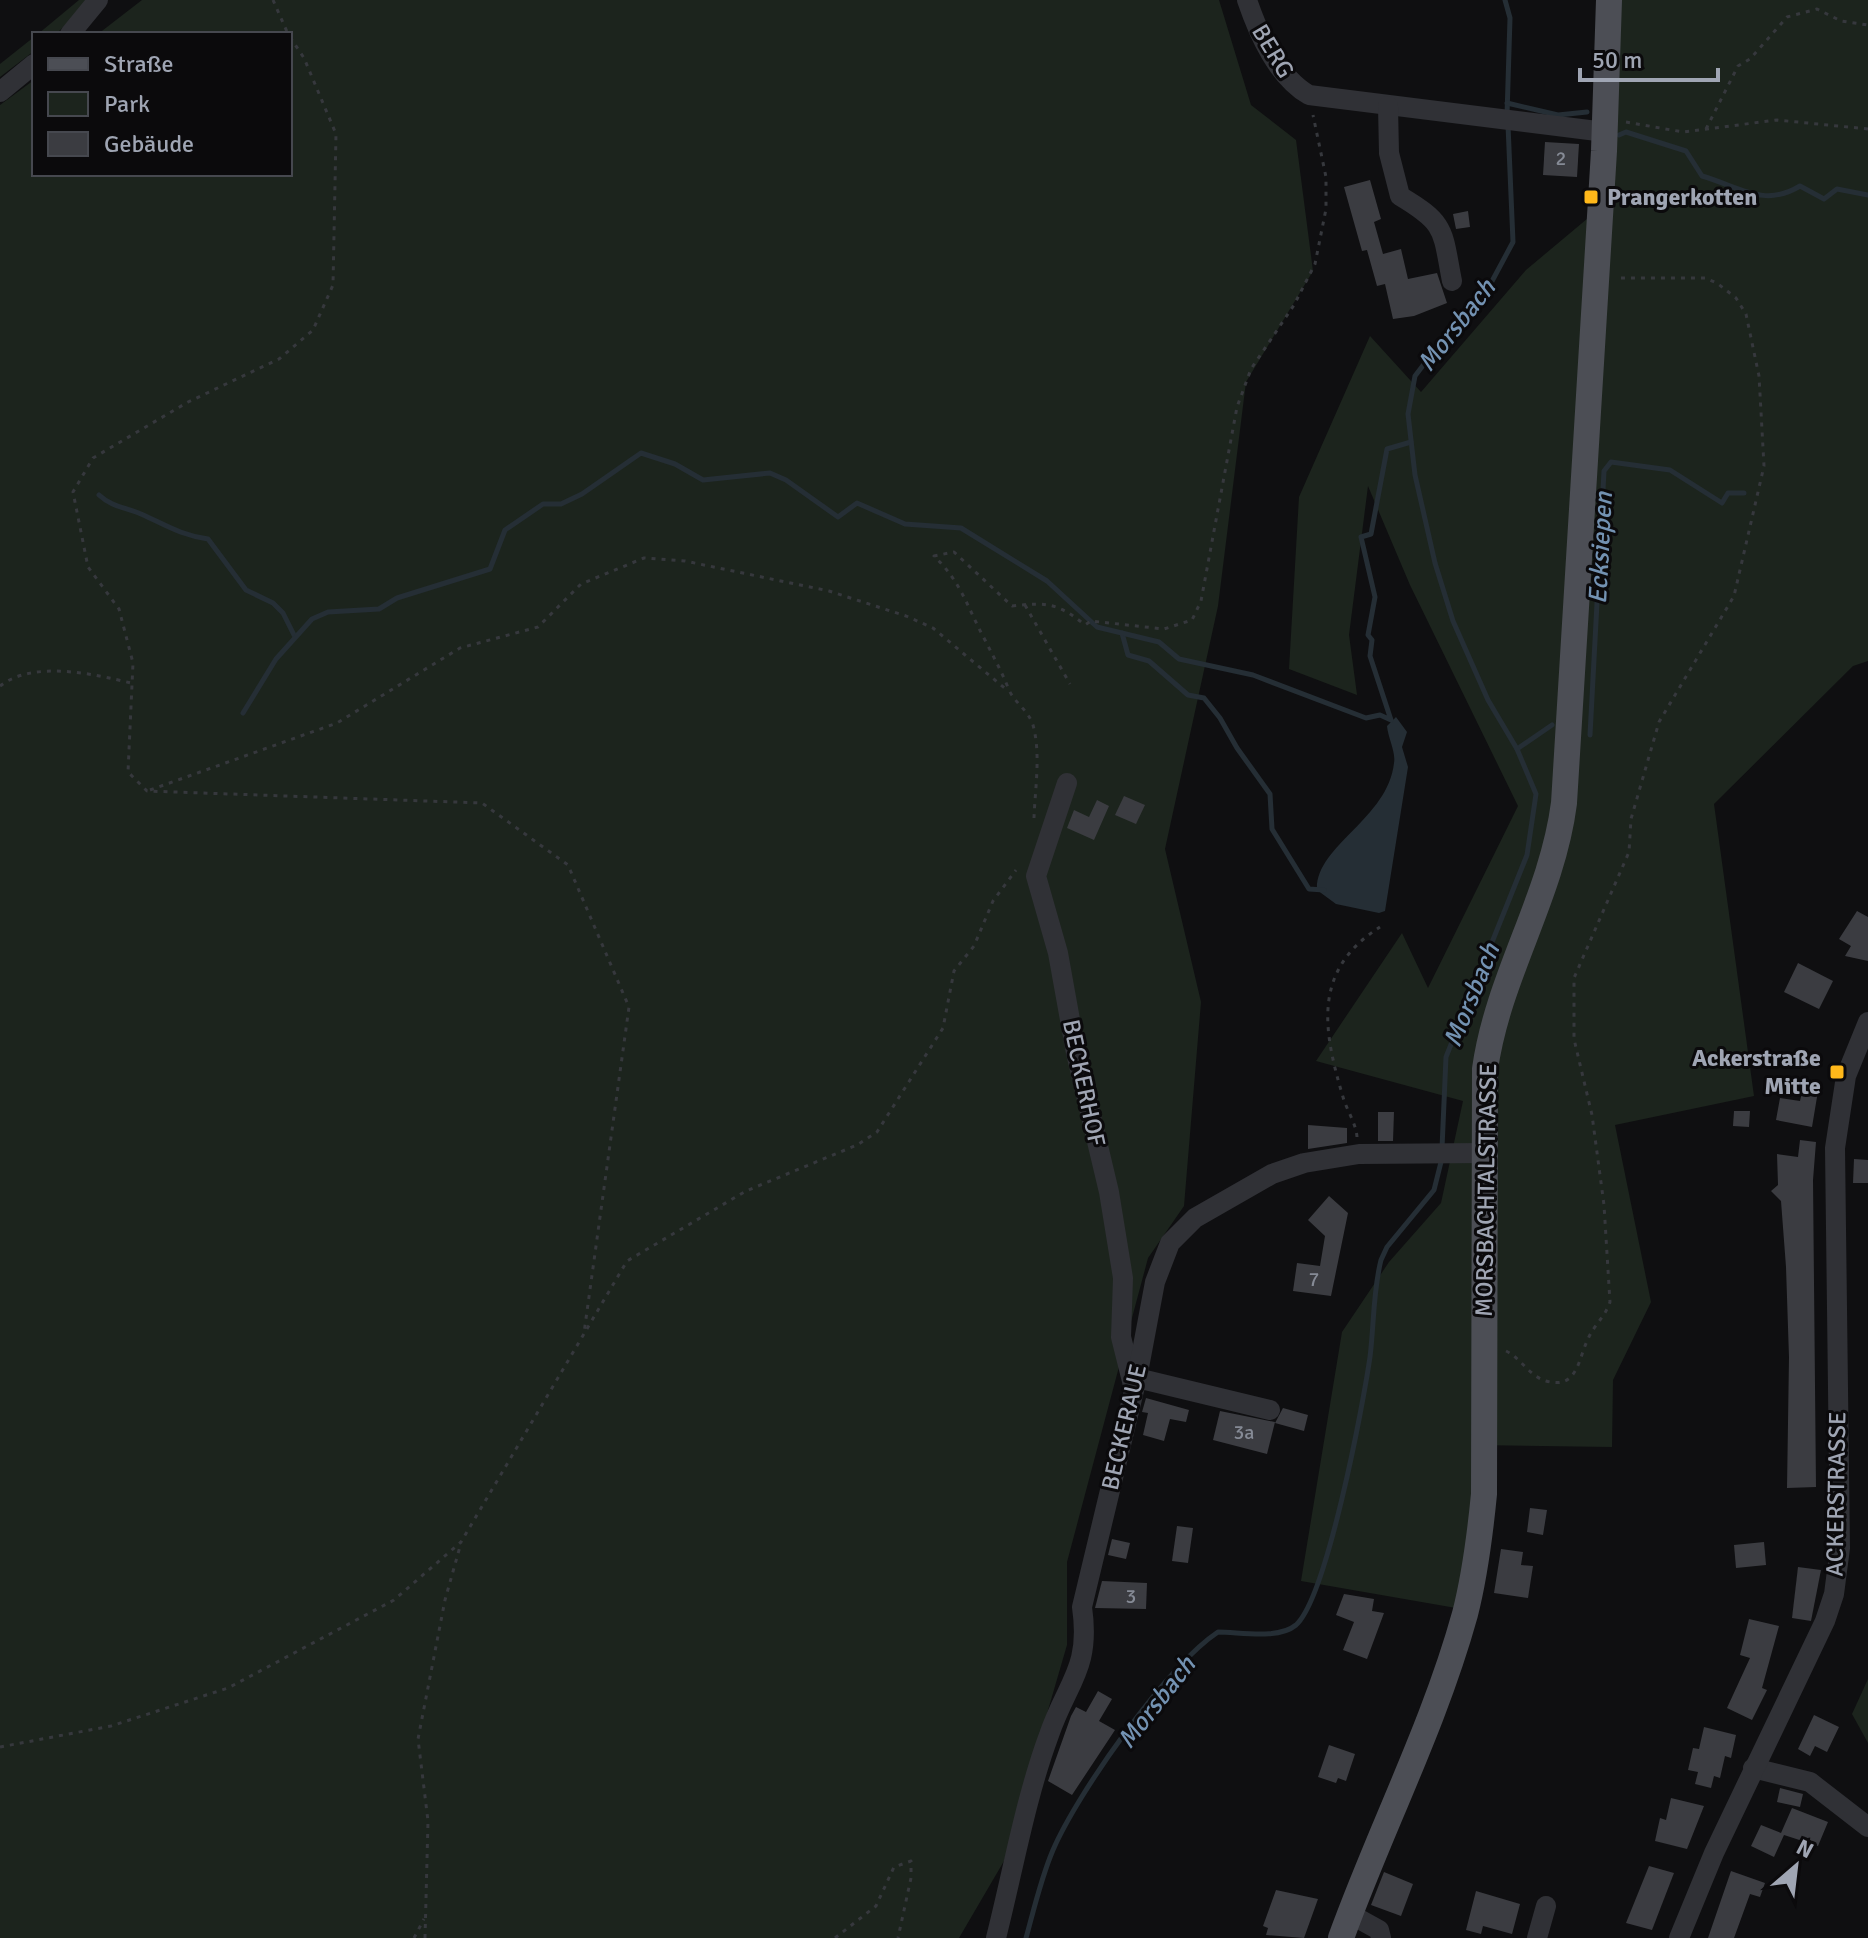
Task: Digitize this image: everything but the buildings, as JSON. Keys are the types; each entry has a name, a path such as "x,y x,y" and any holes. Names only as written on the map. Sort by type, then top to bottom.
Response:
{"main road":[{"name":"MORSBACHTALSTRASSE","path":"1345,1926 1441,1685 1467,1605 1484,1494 1485,1347 1472,1153 1490,1037 1509,974 1553,863 1564,803 1605,126 1609,0"}],"street":[{"path":"72,32 98,0"},
{"name":"BERG","path":"1247,0 1276,61 1294,86 1309,95"},
{"path":"0,92 32,66"},
{"path":"1309,95 1517,121 1605,126"},
{"path":"1388,106 1389,153 1400,196 1431,215 1442,228 1452,281"},
{"name":"BECKERHOF","path":"1067,783 1036,876 1058,953 1076,1053 1109,1192 1123,1278 1121,1337 1135,1384"},
{"name":"ACKERSTRASSE","path":"1679,1938 1834,1594 1840,1548 1835,1148 1843,1088 1868,1022"},
{"name":"BECKERAUE","path":"996,1938 1049,1734 1080,1666 1086,1639 1082,1607 1135,1384 1155,1282 1170,1243 1195,1218 1272,1174 1304,1163 1359,1154 1472,1153"},
{"path":"1135,1384 1270,1410"},
{"path":"1753,1768 1810,1782 1868,1827"},
{"path":"1537,1938 1546,1906"},
{"path":"1345,1926 1399,1938"}],"path":[{"path":"273,0 288,32"},
{"path":"1706,129 1738,66 1750,59 1787,17 1817,9 1841,21 1868,25"},
{"path":"292,40 304,58 336,134 333,285 313,330 279,359 188,402 93,458 73,492 88,567 119,609 133,663 128,772 147,791 482,803 568,865 629,1007 584,1333"},
{"path":"1010,692 1006,676 985,641 966,595 934,556 954,552 1012,606 1044,603 1063,607 1085,625 1091,621 1164,629 1192,620 1201,601 1237,407 1251,369 1294,305 1315,264 1326,209 1326,177 1309,95"},
{"path":"1605,126 1683,132 1777,120 1868,129"},
{"path":"1485,1347 1515,1355 1533,1375 1547,1381 1570,1379 1579,1370 1589,1335 1607,1313 1610,1302 1604,1205 1592,1115 1574,1039 1574,978 1629,852 1631,819 1659,722 1734,596 1758,503 1764,466 1759,376 1746,314 1736,298 1705,278 1619,279 1615,266"},
{"path":"147,791 337,723 460,648 538,627 581,584 644,558 685,561 829,591 933,628 1027,710 1034,728 1037,767 1033,823"},
{"path":"1025,605 1070,684"},
{"path":"0,686 8,679 72,669 132,683"},
{"path":"425,1938 428,1821 418,1739 445,1600 461,1542 627,1261 746,1191 857,1145 877,1132 943,1028 954,971 974,946 993,901 1023,861"},
{"path":"1359,1154 1357,1128 1336,1071 1326,1005 1327,992 1344,960 1362,938 1380,927"},
{"path":"0,1747 111,1726 228,1688 394,1600 461,1542"},
{"path":"835,1938 876,1906 894,1867 911,1861 911,1878 898,1938"},
{"path":"414,1938 426,1915"}],"green space":[{"path":"79,0 91,0 58,32 40,32"},
{"path":"142,0 1219,0 1251,105 1296,140 1313,271 1246,382 1218,606 1165,849 1201,1002 1184,1206 1148,1258 1067,1562 1067,1645 1004,1861 959,1938 0,1938 0,105 32,81 32,176 292,176 292,32 101,32"},
{"path":"1612,0 1868,0 1868,661 1853,666 1714,804 1754,1096 1615,1125 1651,1302 1613,1380 1612,1447 1475,1445 1477,1497 1456,1608 1301,1581 1342,1332 1389,1262 1441,1203 1463,1101 1316,1061 1402,933 1428,988 1518,806 1410,585 1368,486 1349,635 1357,695 1289,669 1299,497 1370,336 1421,392 1526,270 1606,203"},
{"path":"32,39 32,53 0,77 0,64"},
{"path":"1868,1679 1868,1743 1852,1714"}],"shaded area":[{"path":"1396,717 1407,732 1402,747 1408,767 1385,911 1379,913 1336,904 1317,890 1319,874 1327,859 1366,816 1389,783 1394,759 1387,726"}],"waterway":[{"name":"Morsbach","path":"1505,0 1510,18 1507,115"},
{"path":"1507,103 1558,115 1587,112"},
{"name":"Morsbach","path":"1442,1148 1446,1057 1527,855 1536,794 1517,749 1488,700 1453,621 1435,563 1415,475 1408,414 1415,376 1453,326 1483,298 1513,242 1508,125"},
{"path":"1619,135 1626,132 1686,151 1702,176 1752,193 1775,195 1800,186 1824,199 1837,189 1868,195"},
{"path":"243,713 276,659 312,619 328,612 379,609 397,598 490,569 505,530 543,504 561,504 582,494 641,453 675,464 703,480 770,473 786,480 838,517 857,503 905,524 961,528 1047,581 1097,627 1159,642 1179,659 1253,675 1366,718 1380,715 1391,720 1370,656 1372,640 1368,635 1375,597 1361,537 1371,534 1387,449 1411,442"},
{"name":"Ecksiepen","path":"1590,735 1604,471 1611,462 1670,470 1722,503 1728,493 1744,493"},
{"path":"99,495 173,529 208,539 246,590 273,603 283,613 295,637"},
{"path":"1122,633 1128,655 1149,661 1188,695 1204,698 1220,718 1270,794 1272,829 1309,889 1324,890"},
{"name":"Ecksiepen","path":"1517,749 1552,725"},
{"name":"Morsbach","path":"1026,1938 1045,1871 1065,1825 1103,1764 1174,1672 1218,1632 1258,1634 1288,1630 1296,1625 1308,1607 1331,1541 1352,1456 1370,1357 1381,1260 1387,1247 1434,1190 1442,1158"}],"place":[{"name":"Prangerkotten","path":"1591,197"},
{"name":"Ackerstraße Mitte","path":"1837,1072"}]}
